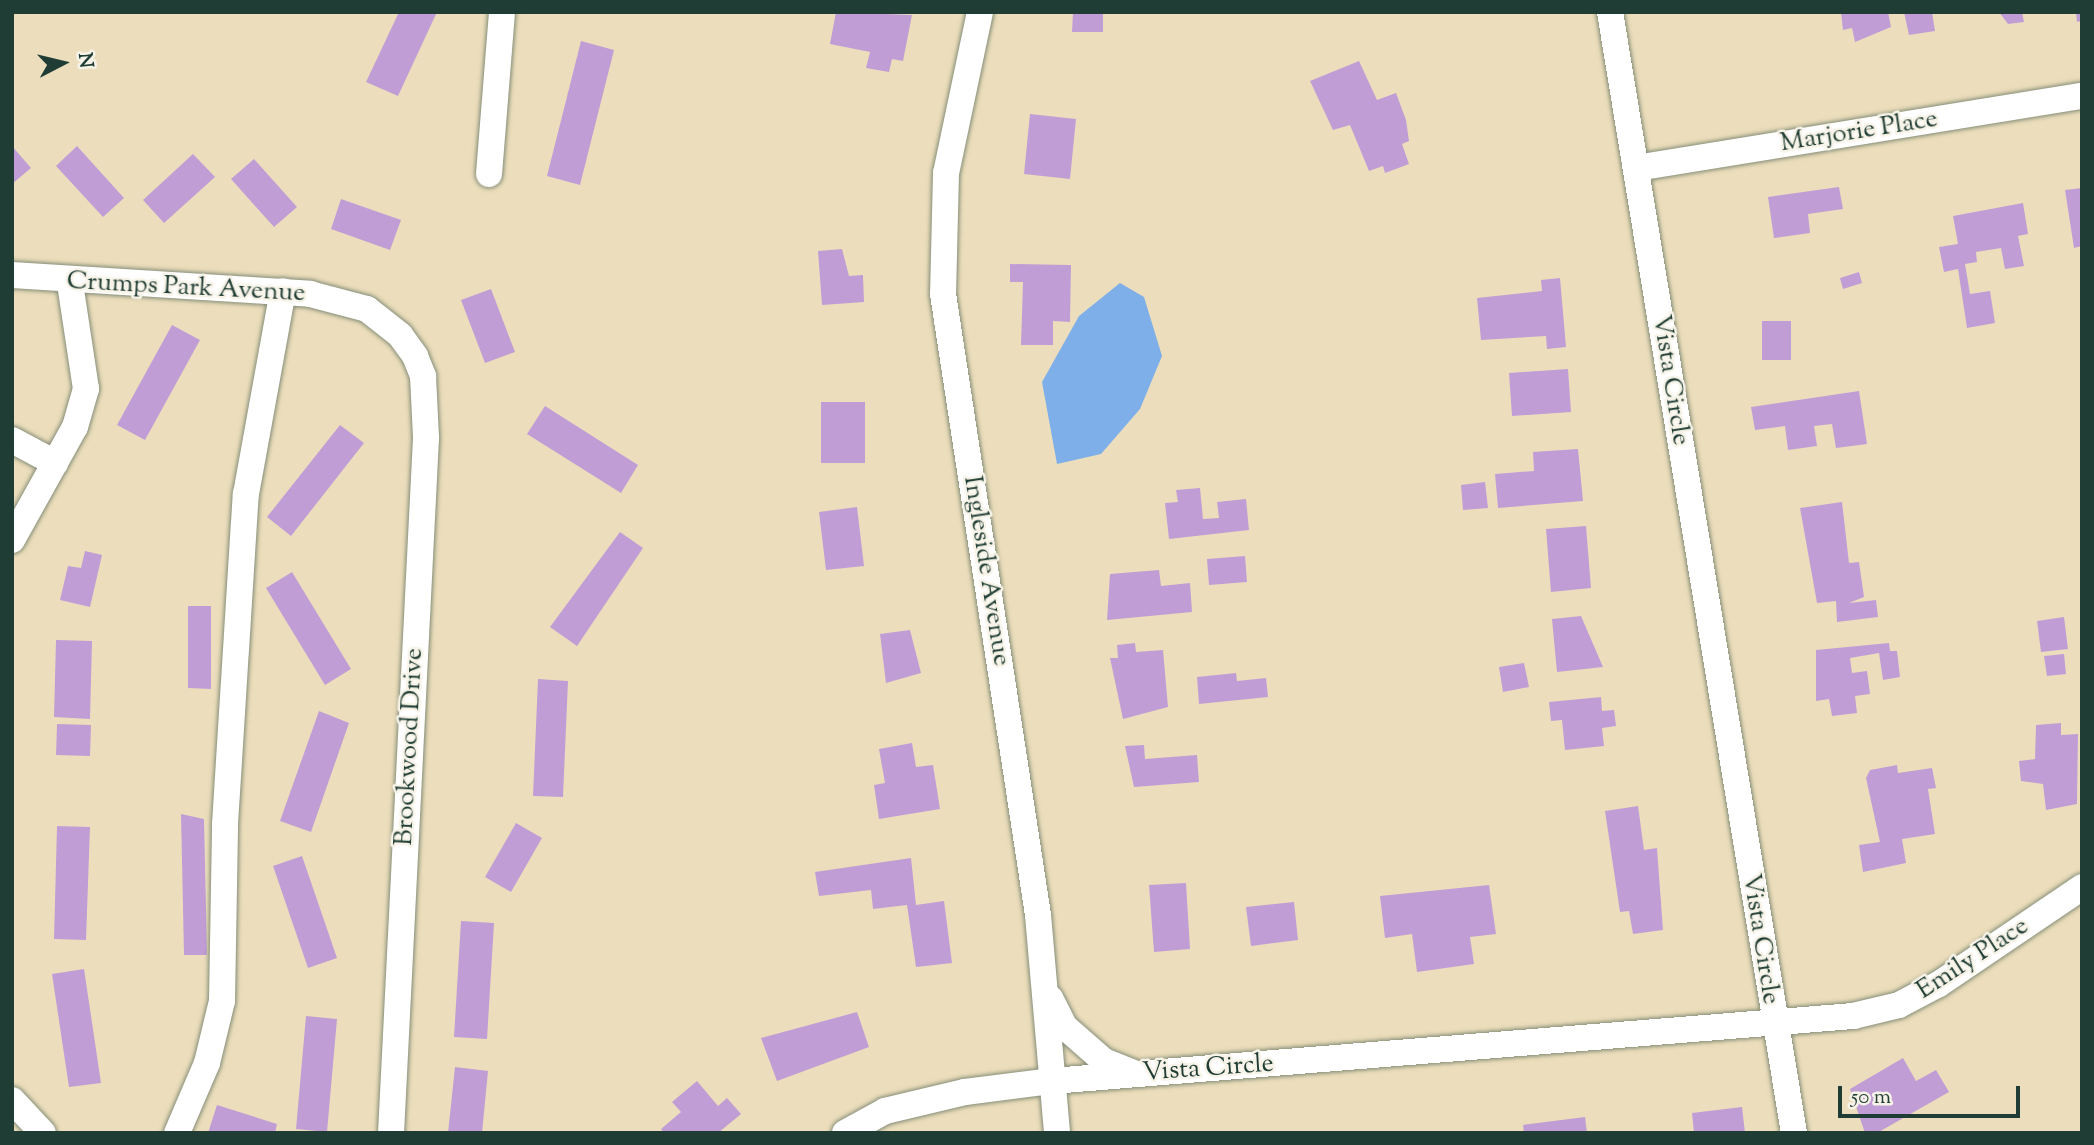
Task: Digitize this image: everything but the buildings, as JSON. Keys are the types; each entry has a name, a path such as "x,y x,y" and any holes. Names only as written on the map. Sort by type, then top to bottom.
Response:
{"street":[{"path":"489,174 502,12"},
{"name":"Ingleside Avenue","path":"980,12 946,173 943,294 1046,990 1057,1133"},
{"name":"Vista Circle","path":"845,1133 886,1111 965,1092 1052,1081 1773,1022 1610,12"},
{"name":"Marjorie Place","path":"1636,169 2082,96"},
{"name":"Crumps Park Avenue","path":"12,275 70,283 283,291 367,309 400,335 417,363"},
{"path":"12,540 55,463 86,389 70,283"},
{"path":"177,1133 207,1063 222,1001 225,824 246,495 283,291"},
{"name":"Brookwood Drive","path":"391,1133 426,438 417,363"},
{"path":"12,440 55,463"},
{"name":"Emily Place","path":"1773,1022 1899,1006 2082,887"},
{"path":"1046,990 1065,1027 1104,1061 1134,1073"},
{"path":"1773,1022 1794,1133"},
{"path":"12,1100 43,1133"}],"water":[{"path":"1120,283 1144,297 1162,356 1140,409 1101,454 1057,464 1042,382 1079,316"}]}
